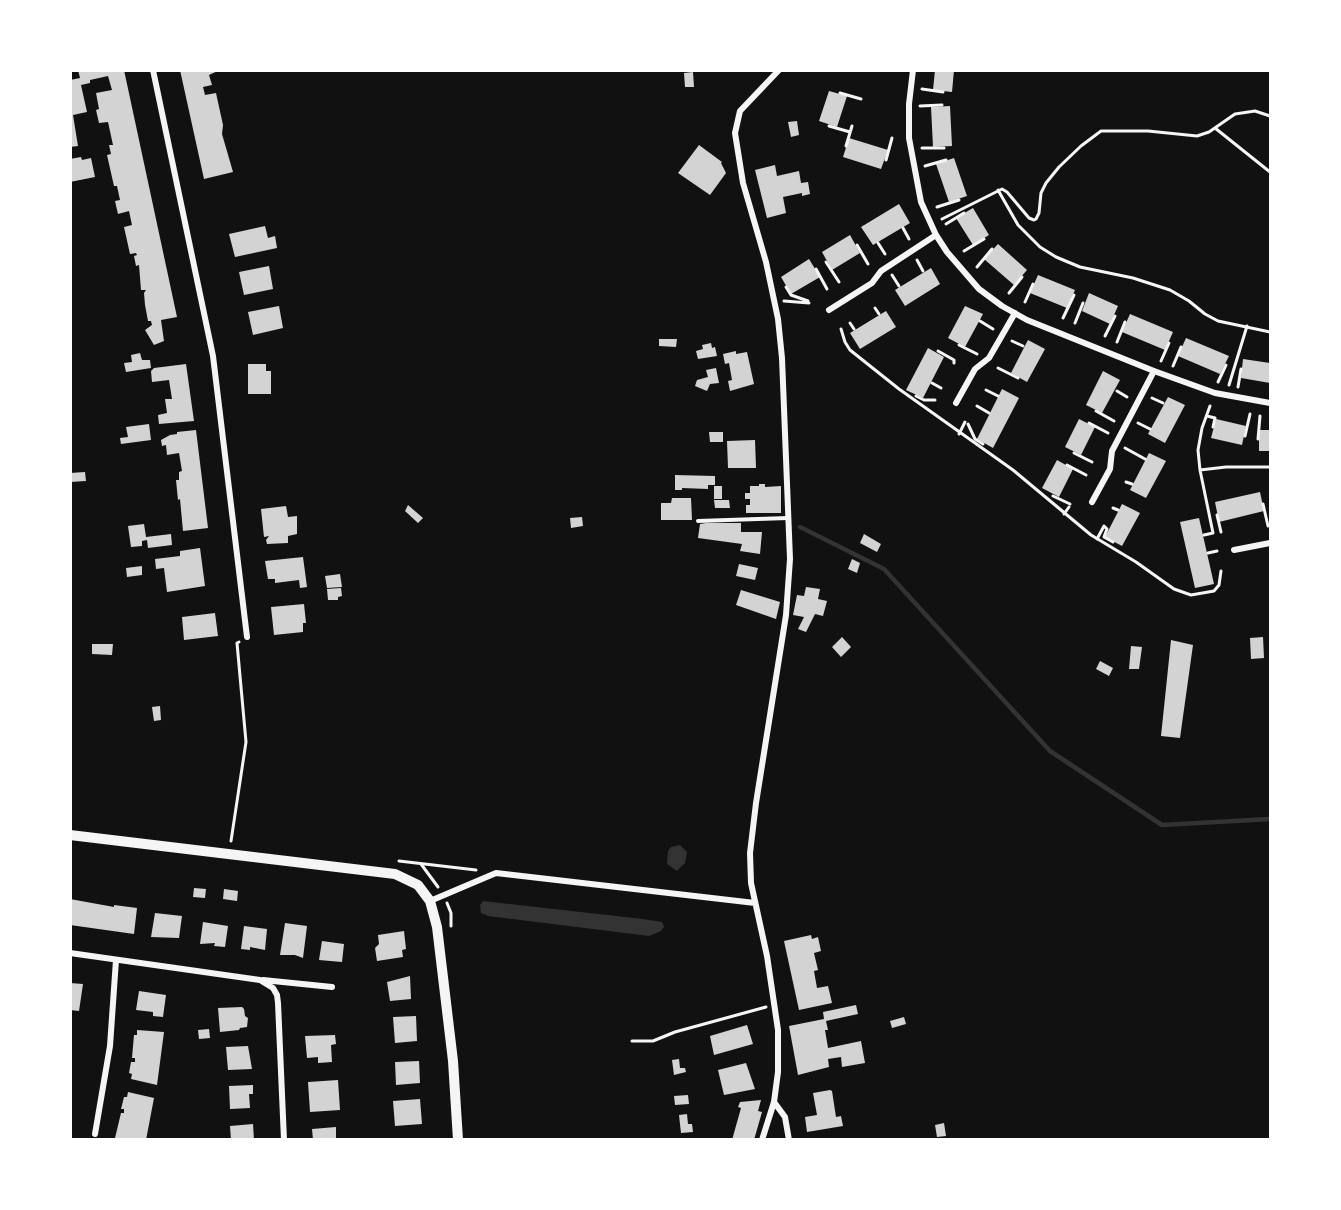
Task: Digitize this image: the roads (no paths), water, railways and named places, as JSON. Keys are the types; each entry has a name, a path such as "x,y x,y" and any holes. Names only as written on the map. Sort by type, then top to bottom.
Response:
{"street":[{"path":"153,70 213,356 247,637"},
{"path":"762,1140 774,1102 778,1056 776,1005 750,869 752,828 787,608 790,559 778,319 766,262 743,183 735,133 740,111 779,70"},
{"path":"913,70 908,113 911,155 921,202 936,235 957,265 979,289 1015,313 1154,371 1215,393 1270,403"},
{"path":"829,310 872,283 881,271 936,235"},
{"path":"956,403 975,369 989,358 1015,313"},
{"path":"1092,502 1110,469 1112,451 1154,371"},
{"path":"1234,550 1270,543"},
{"path":"70,836 395,874 418,885 430,901 437,927 453,1061 458,1140"},
{"path":"430,901 496,873 755,903"},
{"path":"70,953 260,980 332,987"},
{"path":"95,1134 110,1046 116,960"},
{"path":"260,980 273,988 277,995 284,1140"},
{"path":"774,1102 785,1117 789,1140"}],"lane":[{"path":"698,521 788,518"}],"waterway":[{"path":"800,527 884,569 1050,751 1162,825 1270,819"}]}
